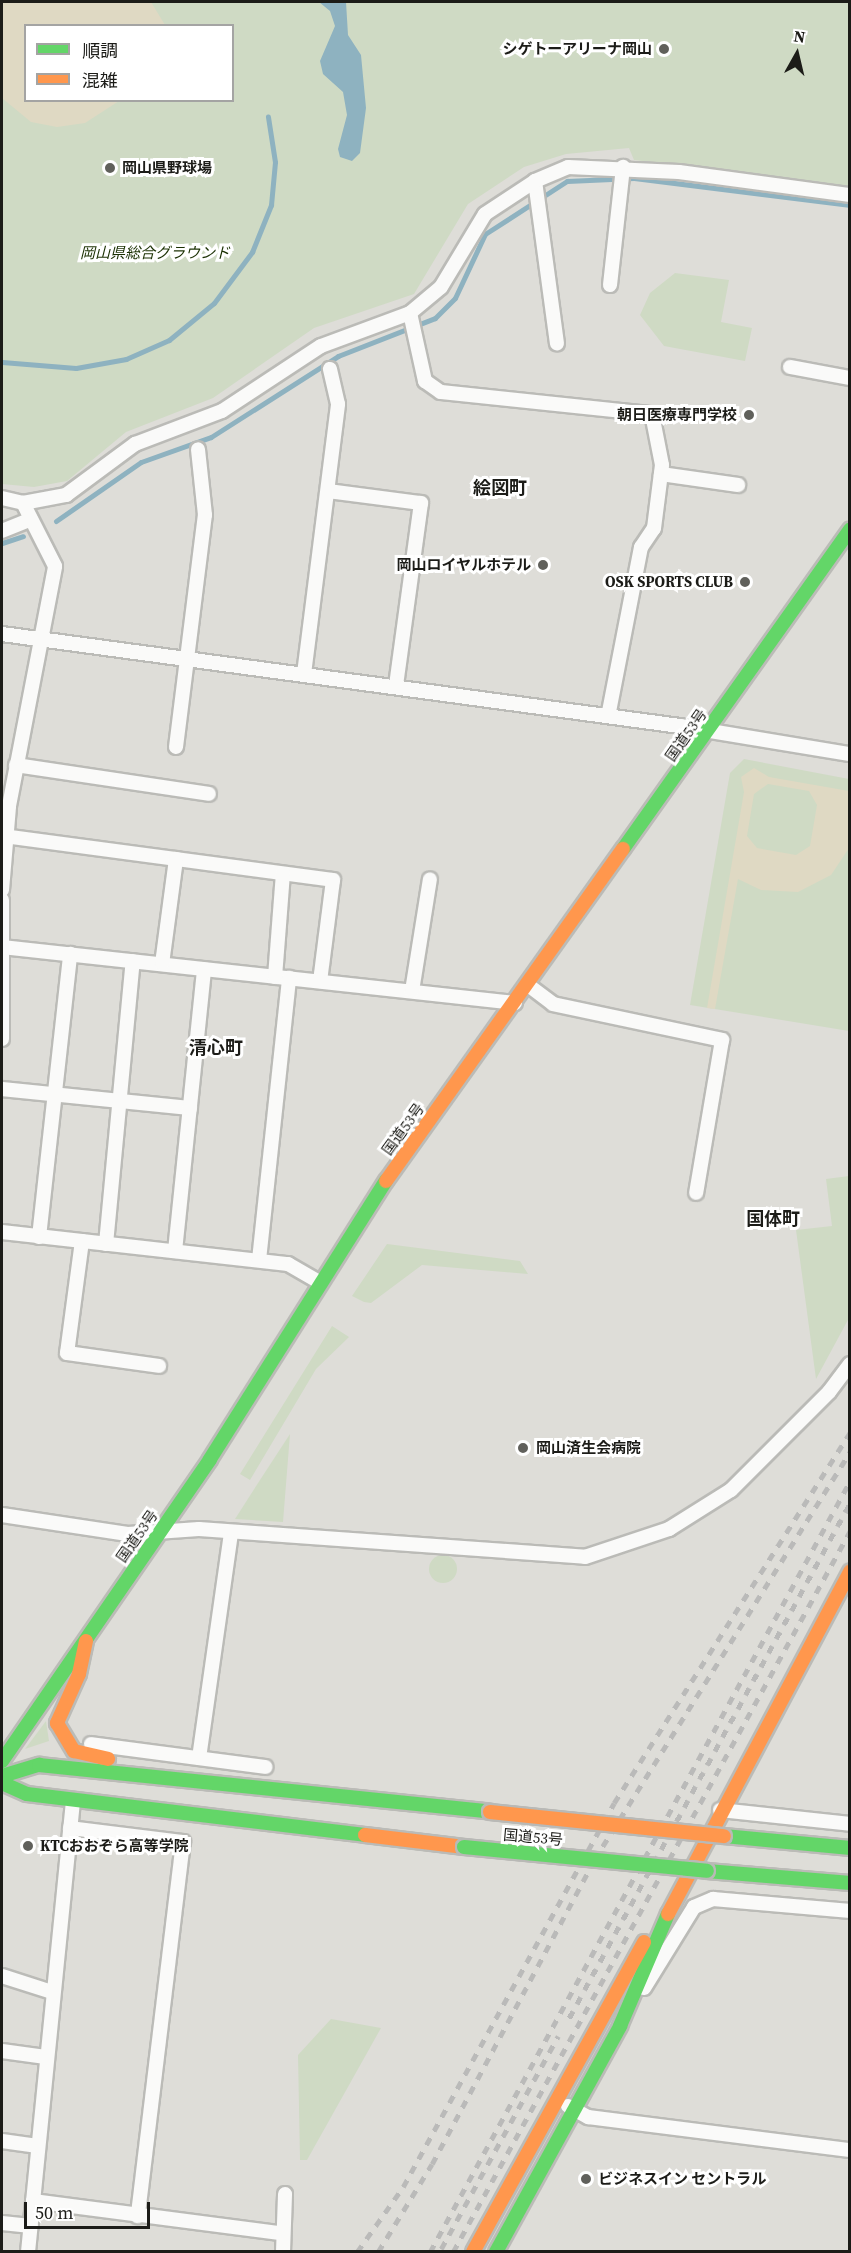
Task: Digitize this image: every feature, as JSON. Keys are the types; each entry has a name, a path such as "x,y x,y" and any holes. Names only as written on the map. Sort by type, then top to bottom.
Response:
{"main road":[{"name":"国道53号","path":"2,1761 88,1633 158,1536 319,1282 849,529"},
{"path":"473,2252 556,2099 682,1881 849,1571"},
{"path":"88,1633 79,1674 58,1716 65,1741 87,1756 162,1766 185,1778"},
{"name":"国道53号","path":"2,1776 39,1765 185,1778 490,1812 849,1848"},
{"name":"国道53号","path":"2,1783 27,1794 464,1847 849,1883"},
{"path":"497,2251 632,2001 682,1881"}],"street":[{"path":"2,498 23,503 66,495 135,444 222,411 321,346 412,323 441,287 485,214 536,192 568,167 622,175 849,195"},
{"path":"610,285 622,175"},
{"path":"536,192 557,344"},
{"path":"412,323 425,381 441,392 652,414 661,474 654,528 640,547 608,716"},
{"path":"790,367 849,378"},
{"path":"304,674 338,404 330,369"},
{"path":"176,747 205,515 198,449"},
{"path":"661,474 738,485"},
{"path":"328,491 421,503 396,686"},
{"path":"2,890 4,837 37,639 55,566 23,503"},
{"path":"2,531 31,519"},
{"path":"2,634 709,730 849,754"},
{"path":"16,765 209,794"},
{"path":"4,837 333,880 320,981"},
{"path":"162,964 176,860"},
{"path":"259,1260 282,977 283,874"},
{"path":"412,991 430,879"},
{"path":"2,900 2,1039"},
{"path":"3,947 515,1003"},
{"path":"39,1237 70,954"},
{"path":"106,1244 133,961"},
{"path":"175,1251 204,969"},
{"path":"528,985 553,1004 723,1040 696,1193"},
{"path":"2,1089 190,1108"},
{"path":"2,1232 288,1264 319,1282"},
{"path":"82,1241 67,1353 159,1366"},
{"path":"2,1515 158,1536 199,1529 585,1557 669,1529 731,1490 829,1392 849,1364"},
{"path":"199,1758 231,1533"},
{"path":"65,1741 265,1767"},
{"path":"28,2252 52,1992 73,1800"},
{"path":"720,1810 849,1824"},
{"path":"70,1828 183,1842 152,2065 138,2216"},
{"path":"632,2001 694,1907 713,1899 849,1911"},
{"path":"2,1976 52,1992"},
{"path":"2,2051 46,2057"},
{"path":"556,2099 588,2117 849,2150"},
{"path":"2,2141 38,2146"},
{"path":"283,2252 280,2233 285,2194"},
{"path":"33,2201 280,2233"},
{"path":"2,2223 31,2226"}],"green space":[{"name":"岡山県総合グラウンド","path":"2,2 849,2 849,186 634,160 629,148 566,154 524,167 468,204 414,294 314,328 213,398 126,432 67,481 34,487 2,484"},
{"path":"675,273 729,280 721,322 752,328 745,361 664,346 640,315 650,293"},
{"path":"744,759 849,779 849,1031 690,1005 730,773"},
{"path":"849,1176 849,1318 816,1379 796,1230 832,1226 826,1179"},
{"path":"387,1244 520,1261 528,1274 422,1265 371,1303 352,1296"},
{"path":"332,1326 349,1337 316,1369 250,1480 240,1474"},
{"path":"290,1434 283,1522 235,1519 260,1480"},
{"path":"443,1555 453,1559 457,1569 453,1579 443,1583 433,1579 429,1569 433,1559"},
{"path":"46,1721 49,1741 25,1749"},
{"path":"331,2019 381,2028 307,2160 300,2160 298,2055"}],"sand":[{"path":"2,2 151,2 164,24 24,24 24,102 117,102 85,123 57,127 31,122 2,98"},
{"path":"754,768 769,777 849,791 849,848 831,875 798,892 761,890 738,879 715,1009 707,1008 744,792 741,777","holes":["768,784 809,791 817,805 810,846 796,855 757,848 747,836 754,794"]}],"water":[{"path":"319,2 346,2 348,35 361,55 366,108 360,153 352,161 340,157 338,149 347,115 343,92 323,74 320,61 335,26 330,11"}],"waterway":[{"path":"2,362 76,368 126,359 169,340 214,303 252,252 271,205 275,162 268,117"},
{"path":"56,521 141,462 211,437 338,356 435,318 455,298 485,234 567,181 634,178 850,205"},
{"path":"2,543 23,536"}],"railway":[{"path":"357,2252 403,2187 614,1803 850,1433"},
{"path":"378,2252 432,2164 594,1860 850,1452"},
{"path":"430,2252 850,1481"},
{"path":"569,2018 850,1503"},
{"path":"453,2252 850,1531"},
{"path":"441,2249 558,2036"}],"traffic: fast":[{"path":"623,849 850,529"},
{"path":"2,1761 210,1459 386,1181"},
{"path":"2,1776 39,1765 490,1812"},
{"path":"2,1783 27,1794 365,1835"},
{"path":"724,1836 850,1848"},
{"path":"464,1847 707,1871"},
{"path":"707,1871 850,1883"},
{"path":"496,2252 620,2026 668,1914"}],"traffic: slow":[{"path":"386,1181 623,849"},
{"path":"668,1914 850,1571"},
{"path":"86,1641 79,1674 57,1723 74,1751 108,1759"},
{"path":"490,1812 724,1836"},
{"path":"365,1835 464,1847"},
{"path":"473,2252 644,1942"}],"place":[{"name":"シゲトーアリーナ岡山","path":"664,49"},
{"name":"岡山県野球場","path":"110,168"},
{"name":"朝日医療専門学校","path":"749,415"},
{"name":"岡山ロイヤルホテル","path":"543,565"},
{"name":"OSK SPORTS CLUB","path":"745,582"},
{"name":"岡山済生会病院","path":"523,1448"},
{"name":"KTCおおぞら高等学院","path":"28,1846"},
{"name":"ビジネスイン セントラル","path":"586,2179"}],"district":[{"name":"絵図町","path":"500,488"},
{"name":"清心町","path":"216,1048"},
{"name":"国体町","path":"773,1219"}]}
